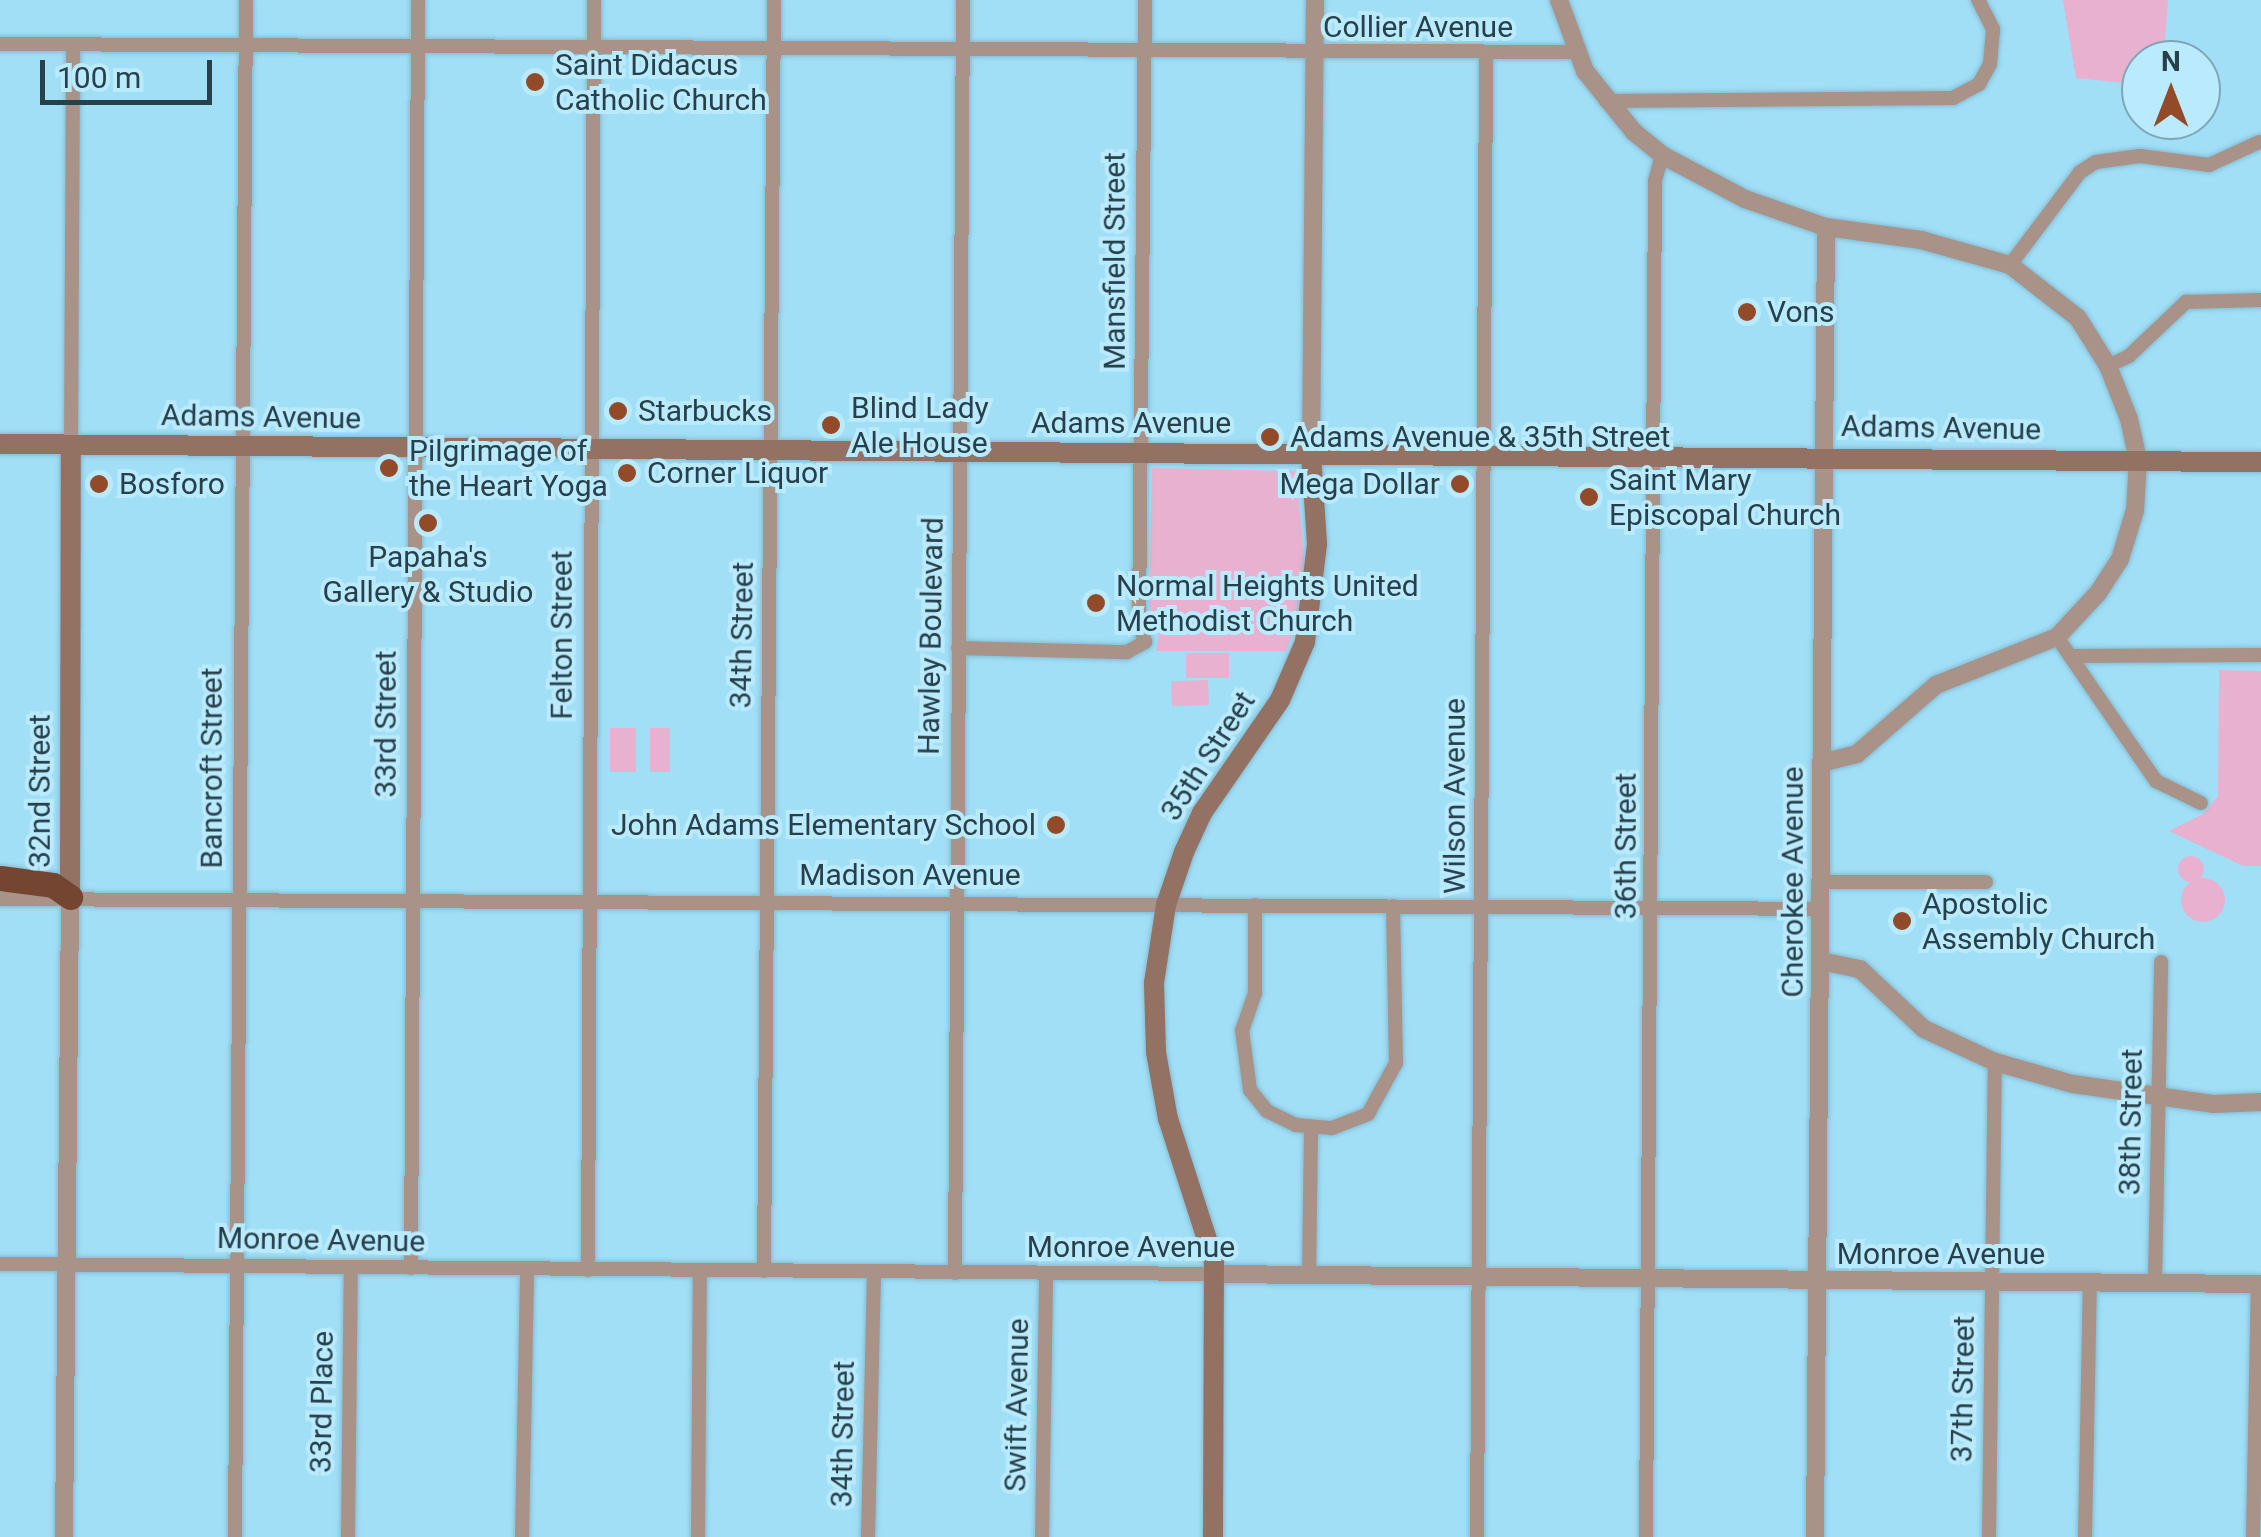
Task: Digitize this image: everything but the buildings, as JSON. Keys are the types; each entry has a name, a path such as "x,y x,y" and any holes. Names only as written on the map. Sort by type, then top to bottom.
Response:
{"highway":[{"path":"0,878 53,886 70,897"}],"main road":[{"name":"Adams Avenue","path":"0,444 2261,462"},
{"name":"32nd Street","path":"70,897 71,445"},
{"name":"35th Street","path":"1212,1537 1214,1274 1158,1074 1154,984 1166,904 1202,813 1280,700 1305,642 1316,544 1311,454"}],"street":[{"name":"Bancroft Street","path":"234,1537 246,0"},
{"name":"33rd Street","path":"411,1268 418,0"},
{"name":"Felton Street","path":"588,1270 594,0"},
{"name":"34th Street","path":"764,1272 774,0"},
{"name":"Hawley Boulevard","path":"955,1273 963,0"},
{"name":"Mansfield Street","path":"958,648 1127,652 1145,642 1140,622 1144,0"},
{"name":"35th Street","path":"1311,454 1314,0"},
{"path":"1559,0 1576,52 1606,100 1662,155 1745,199 1826,227 1920,240 2010,265 2078,318 2108,366 2138,460 2134,510 2120,559 2056,637 1936,685 1857,754 1821,763"},
{"path":"1606,100 1953,98 1979,84 1992,43 1978,0"},
{"name":"Collier Avenue","path":"0,44 1486,55 1576,52"},
{"name":"32nd Street","path":"71,445 74,44"},
{"name":"Wilson Avenue","path":"1476,1537 1486,55"},
{"path":"2010,265 2080,172 2096,162 2140,156 2209,165 2260,142"},
{"name":"36th Street","path":"1646,1537 1652,1279 1655,181 1662,155"},
{"name":"Cherokee Avenue","path":"1815,1537 1826,227"},
{"path":"2108,366 2129,356 2186,302 2261,300"},
{"path":"2056,637 2156,781 2202,803"},
{"path":"2072,656 2261,655"},
{"path":"1820,882 1986,882"},
{"name":"32nd Street","path":"64,1537 70,897"},
{"name":"Madison Avenue","path":"0,899 1820,909"},
{"path":"1255,905 1255,993 1242,1030 1242,1064 1250,1090 1268,1110 1311,1127 1357,1121 1387,1090 1396,1063 1393,906"},
{"path":"1820,961 1860,969 1924,1030 1995,1062 2073,1084 2159,1097 2261,1102"},
{"name":"38th Street","path":"2155,1282 2161,962"},
{"name":"37th Street","path":"1988,1537 1995,1062"},
{"path":"1310,1276 1311,1127"},
{"name":"Monroe Avenue","path":"0,1264 2259,1284"},
{"name":"33rd Place","path":"348,1537 351,1268"},
{"path":"522,1537 527,1269"},
{"path":"698,1537 700,1271"},
{"name":"34th Street","path":"868,1537 874,1272"},
{"name":"Swift Avenue","path":"1042,1537 1046,1274"},
{"path":"2085,1537 2090,1282"},
{"path":"2253,1537 2259,1284"}],"shaded area":[{"path":"2063,0 2168,0 2165,40 2121,40 2121,83 2076,78"},
{"path":"1152,468 1296,471 1305,567 1299,619 1286,651 1156,651 1159,632 1149,606"},
{"path":"1186,653 1229,653 1229,678 1186,678"},
{"path":"2219,670 2261,671 2261,866 2243,866 2169,831 2203,814 2218,796"},
{"path":"1208,680 1209,705 1172,706 1171,681"},
{"path":"610,728 636,728 636,772 610,772"},
{"path":"650,728 670,728 670,772 650,772"},
{"path":"2191,856 2200,860 2204,869 2200,878 2191,882 2182,878 2178,869 2182,860"},
{"path":"2203,878 2219,884 2225,900 2219,916 2203,922 2187,916 2181,900 2187,884"}],"place":[{"name":"Saint Didacus Catholic Church","path":"535,82"},
{"name":"Vons","path":"1747,312"},
{"name":"Starbucks","path":"618,411"},
{"name":"Blind Lady Ale House","path":"831,425"},
{"name":"Adams Avenue & 35th Street","path":"1270,437"},
{"name":"Pilgrimage of the Heart Yoga","path":"389,468"},
{"name":"Corner Liquor","path":"627,473"},
{"name":"Bosforo","path":"99,484"},
{"name":"Mega Dollar","path":"1460,484"},
{"name":"Saint Mary Episcopal Church","path":"1589,497"},
{"name":"Papaha's Gallery & Studio","path":"428,523"},
{"name":"Normal Heights United Methodist Church","path":"1096,603"},
{"name":"John Adams Elementary School","path":"1056,825"},
{"name":"Apostolic Assembly Church","path":"1902,921"}]}
